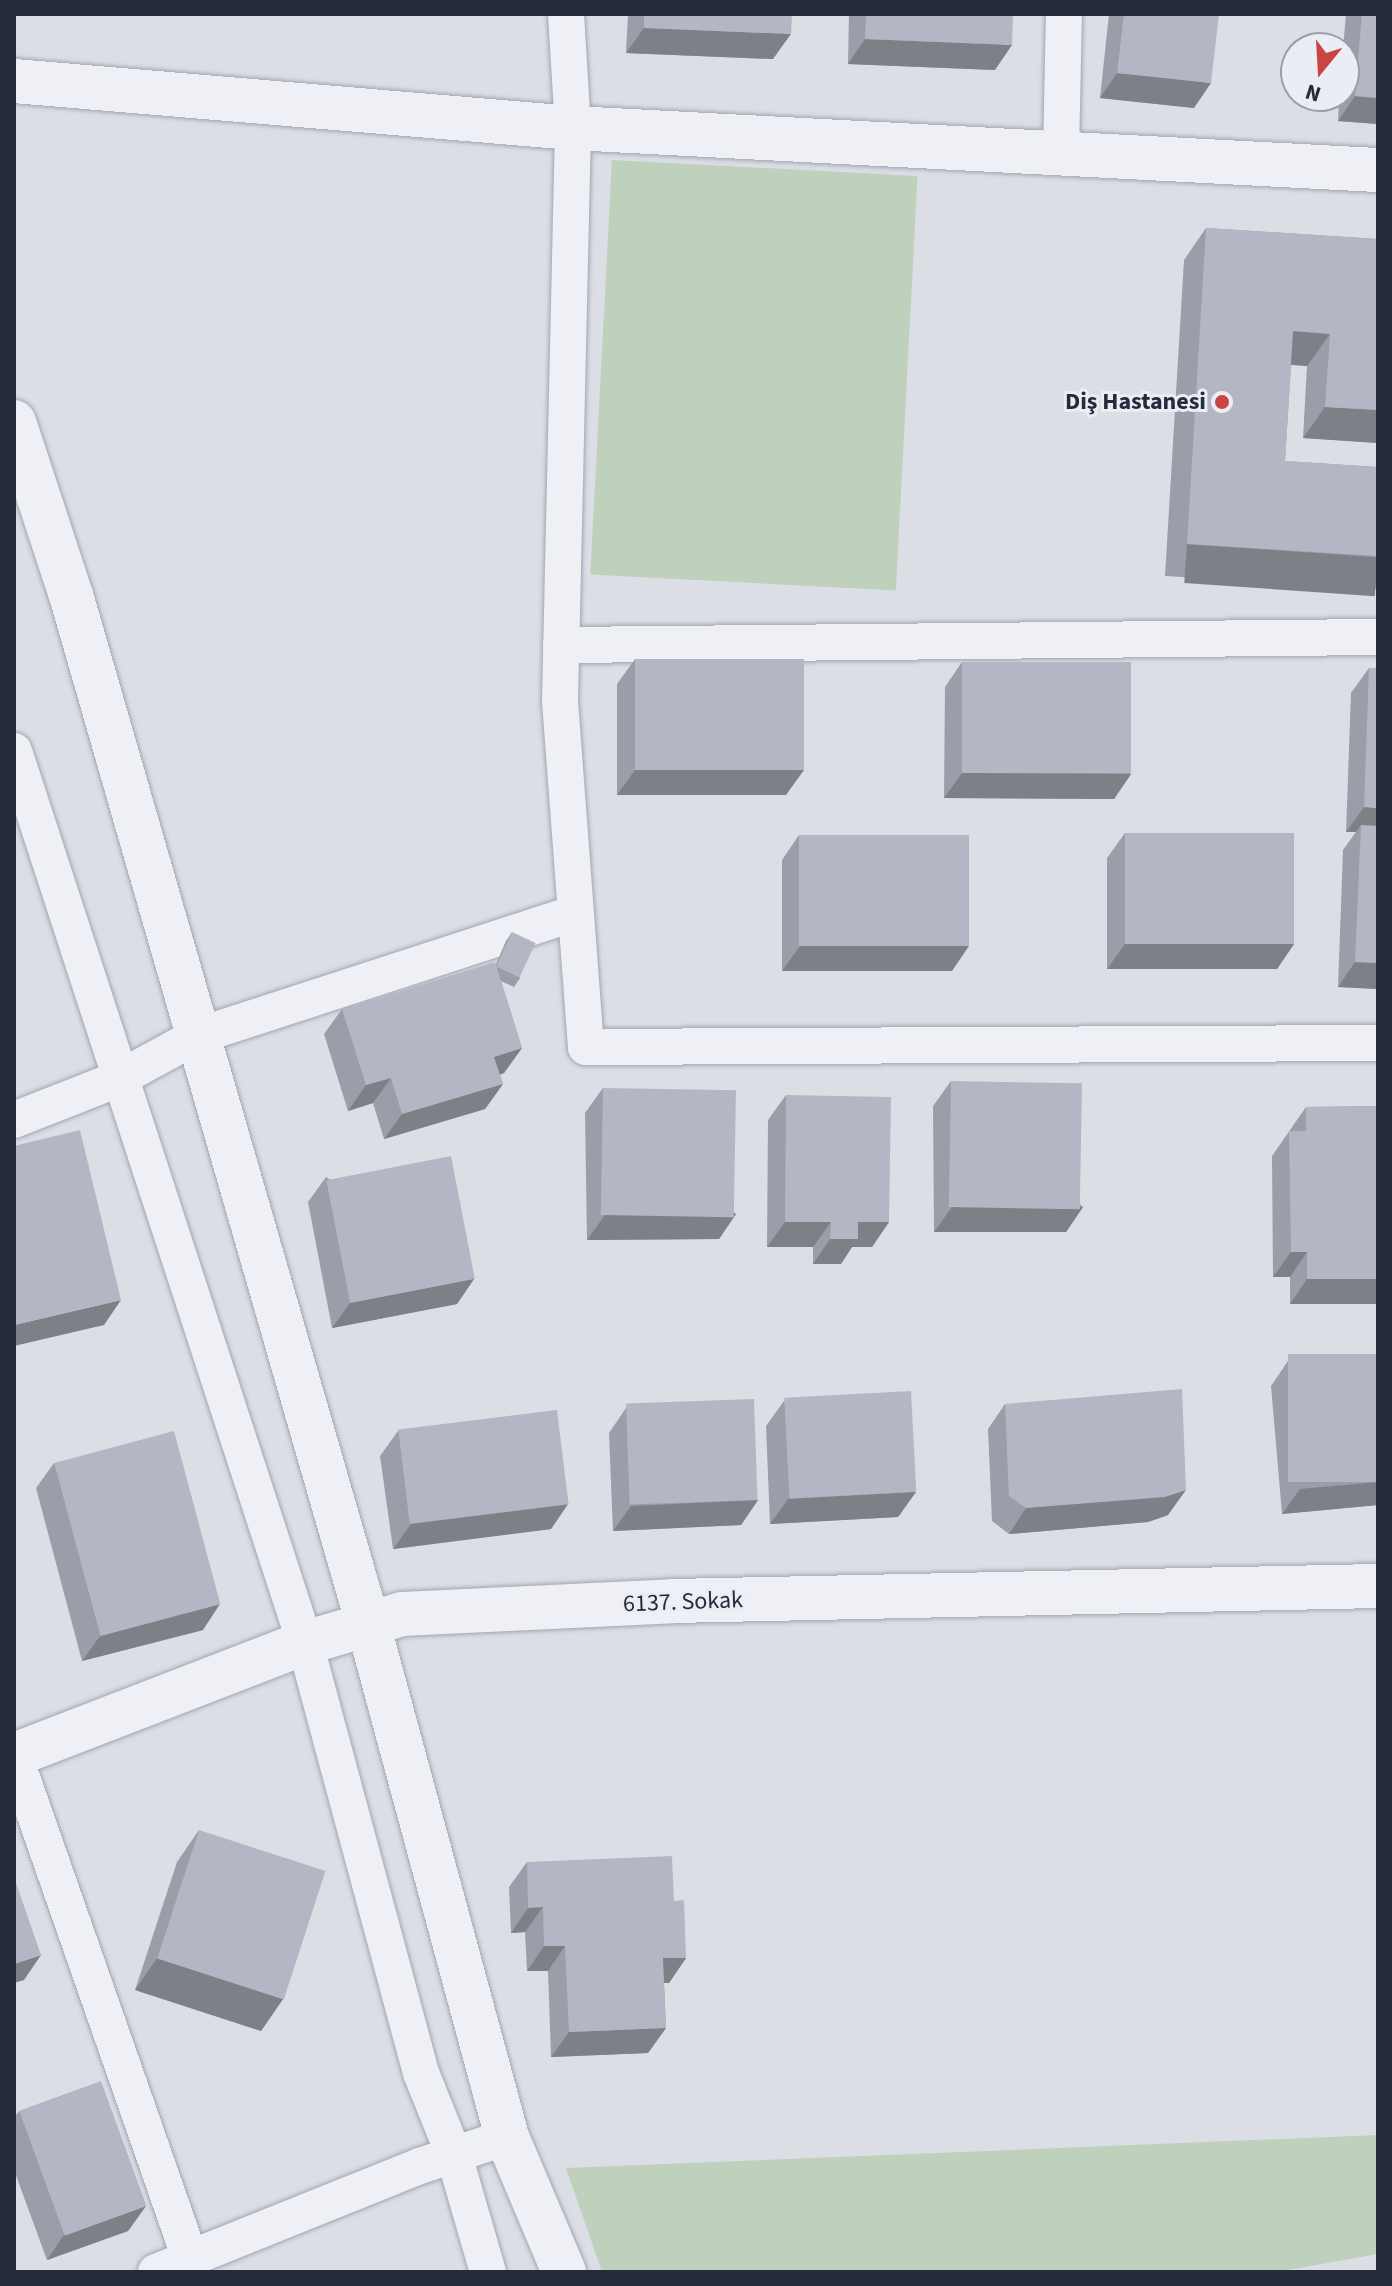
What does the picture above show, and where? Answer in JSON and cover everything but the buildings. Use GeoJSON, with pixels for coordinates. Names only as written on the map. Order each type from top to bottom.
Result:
{"type":"FeatureCollection","features":[{"type":"Feature","properties":{"kind":"street"},"geometry":{"type":"LineString","coordinates":[[566,14],[573,128],[561,645],[586,1047],[1378,1043]]}},
{"type":"Feature","properties":{"kind":"street"},"geometry":{"type":"LineString","coordinates":[[1061,154],[1064,14]]}},
{"type":"Feature","properties":{"kind":"street"},"geometry":{"type":"LineString","coordinates":[[14,81],[573,128],[1378,170]]}},
{"type":"Feature","properties":{"kind":"street"},"geometry":{"type":"LineString","coordinates":[[14,422],[71,595],[368,1624],[507,2137],[564,2272]]}},
{"type":"Feature","properties":{"kind":"street"},"geometry":{"type":"LineString","coordinates":[[561,645],[1378,637]]}},
{"type":"Feature","properties":{"kind":"street"},"geometry":{"type":"LineString","coordinates":[[14,751],[118,1079],[305,1643],[421,2073],[454,2155],[488,2272]]}},
{"type":"Feature","properties":{"kind":"street"},"geometry":{"type":"LineString","coordinates":[[14,1120],[118,1079],[197,1036],[576,913]]}},
{"type":"Feature","properties":{"kind":"street","name":"6137. Sokak"},"geometry":{"type":"LineString","coordinates":[[14,1755],[305,1643],[402,1614],[673,1601],[1378,1586]]}},
{"type":"Feature","properties":{"kind":"street"},"geometry":{"type":"LineString","coordinates":[[14,1755],[190,2258]]}},
{"type":"Feature","properties":{"kind":"street"},"geometry":{"type":"LineString","coordinates":[[156,2272],[507,2137]]}},
{"type":"Feature","properties":{"kind":"green space"},"geometry":{"type":"Polygon","coordinates":[[[612,160],[918,176],[896,590],[590,574],[612,160]]]}},
{"type":"Feature","properties":{"kind":"green space"},"geometry":{"type":"Polygon","coordinates":[[[1378,2135],[1378,2254],[1277,2272],[602,2272],[566,2168],[1378,2135]]]}},
{"type":"Feature","properties":{"kind":"place","name":"Diş Hastanesi"},"geometry":{"type":"Point","coordinates":[1222,402]}}]}
